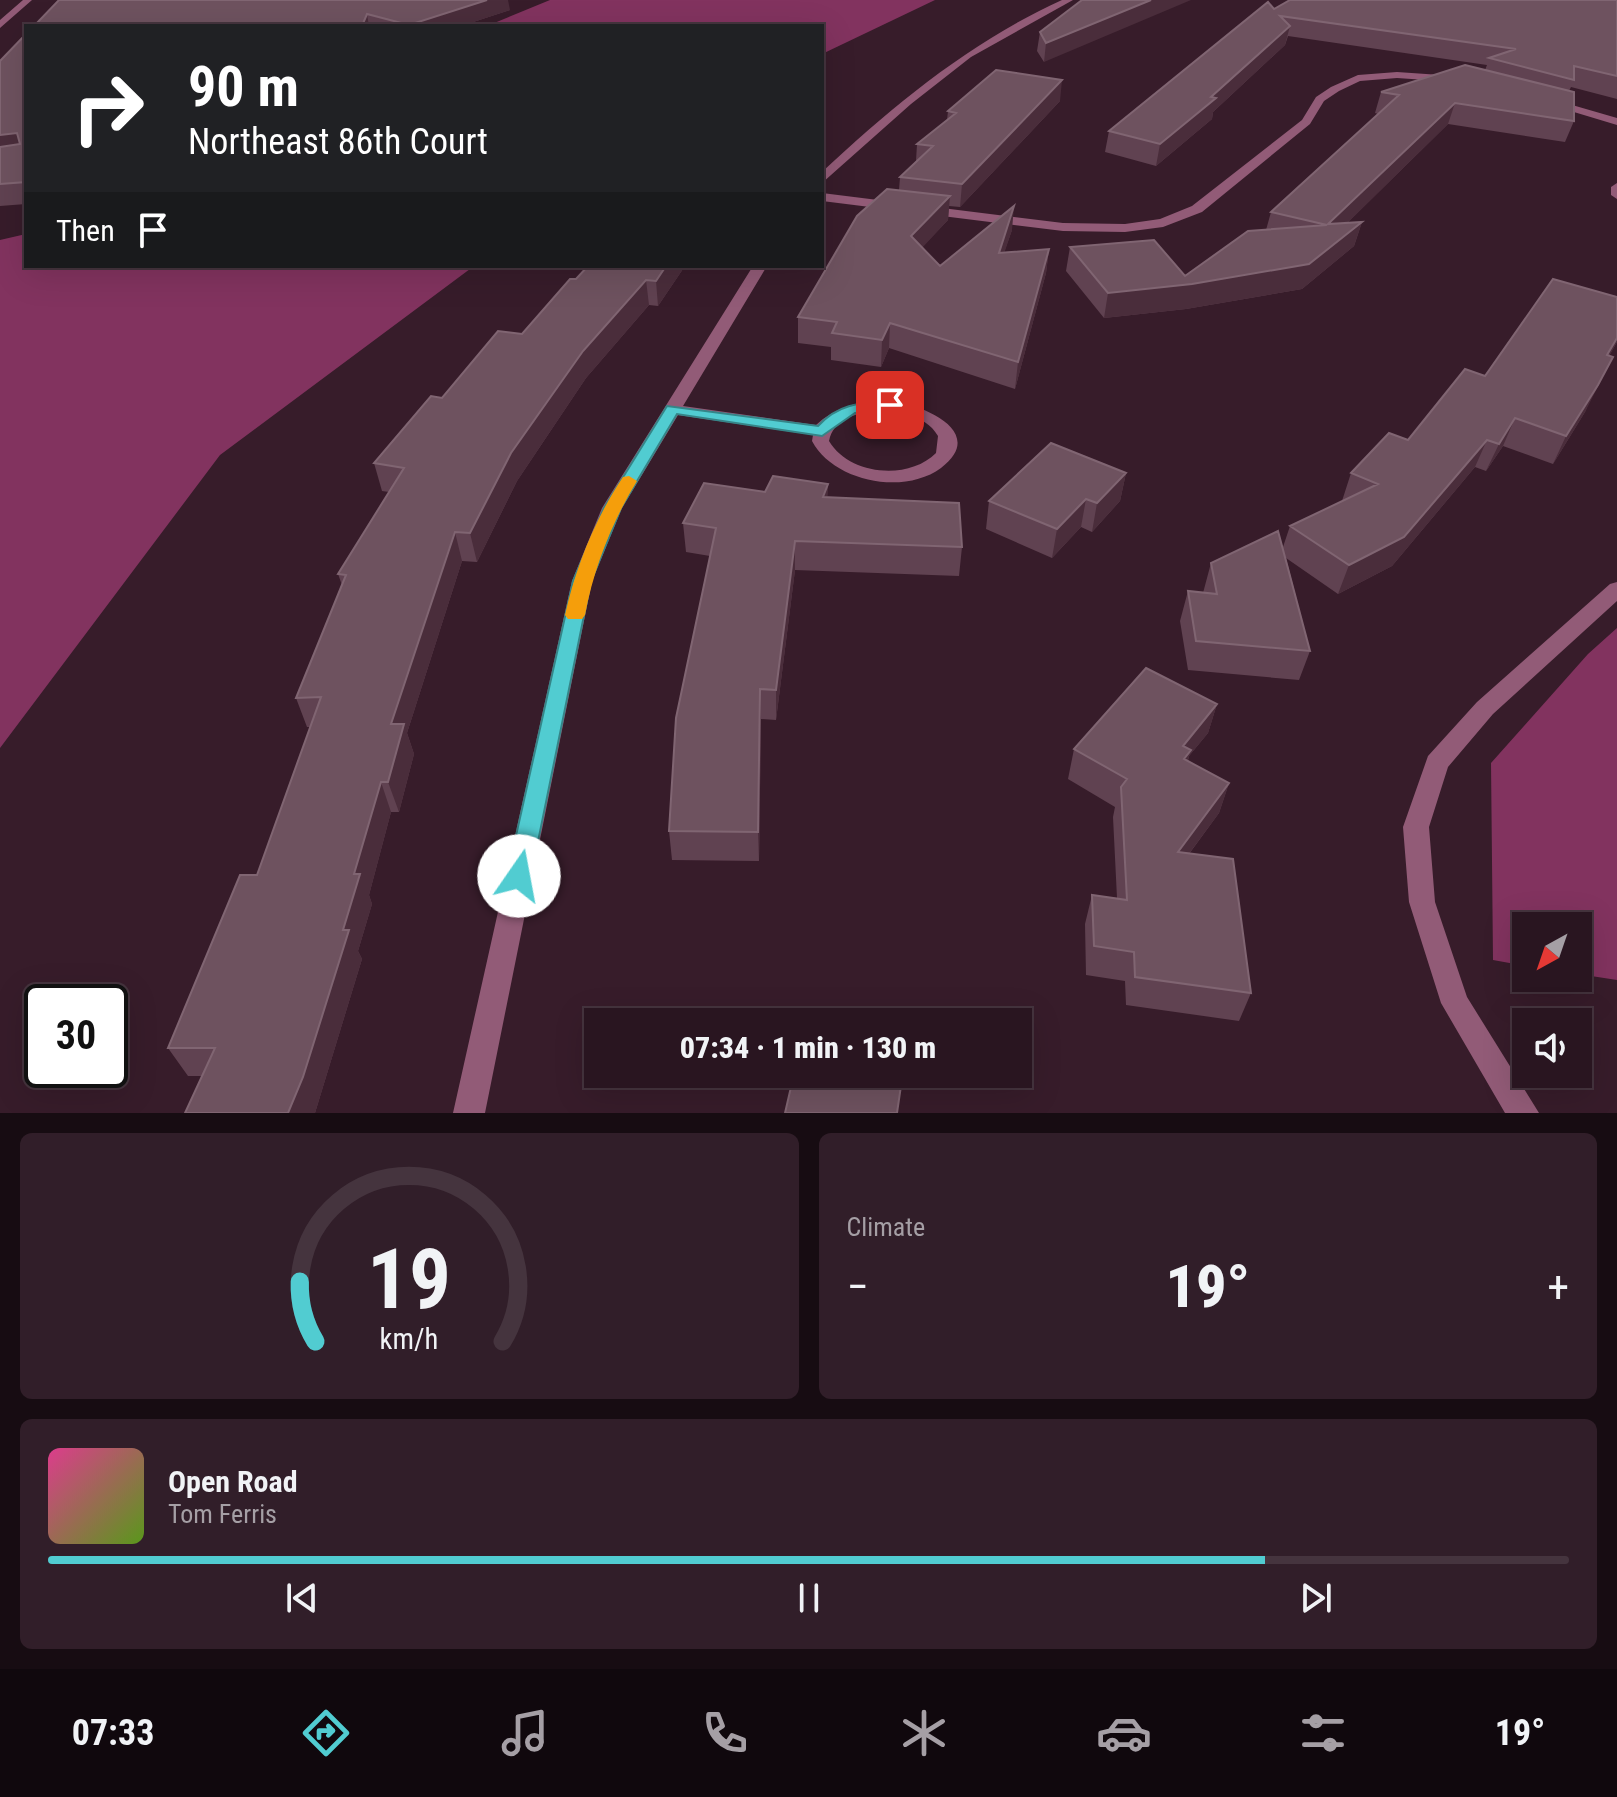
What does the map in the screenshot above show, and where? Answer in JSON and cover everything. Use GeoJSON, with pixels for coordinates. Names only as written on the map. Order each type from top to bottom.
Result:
{"type":"FeatureCollection","features":[{"type":"Feature","properties":{"kind":"street"},"geometry":{"type":"LineString","coordinates":[[0,25],[28,0]]}},
{"type":"Feature","properties":{"kind":"street"},"geometry":{"type":"LineString","coordinates":[[824,177],[905,99],[965,55],[1030,16],[1069,0]]}},
{"type":"Feature","properties":{"kind":"street"},"geometry":{"type":"LineString","coordinates":[[0,13],[14,12]]}},
{"type":"Feature","properties":{"kind":"street"},"geometry":{"type":"LineString","coordinates":[[1339,71],[1358,78]]}},
{"type":"Feature","properties":{"kind":"street"},"geometry":{"type":"LineString","coordinates":[[824,197],[1063,227],[1125,228],[1163,223],[1197,209],[1306,122],[1320,99],[1358,78],[1397,75],[1472,81]]}},
{"type":"Feature","properties":{"kind":"street"},"geometry":{"type":"LineString","coordinates":[[1531,95],[1617,122]]}},
{"type":"Feature","properties":{"kind":"street"},"geometry":{"type":"LineString","coordinates":[[1617,187],[1617,195]]}},
{"type":"Feature","properties":{"kind":"street"},"geometry":{"type":"LineString","coordinates":[[469,1113],[582,581],[612,508],[759,268]]}},
{"type":"Feature","properties":{"kind":"street"},"geometry":{"type":"LineString","coordinates":[[890,405],[927,416],[940,425],[947,449],[939,461],[926,470],[896,476],[863,475],[829,459],[821,448],[822,431],[836,415],[852,409],[890,405]]}},
{"type":"Feature","properties":{"kind":"street"},"geometry":{"type":"LineString","coordinates":[[672,409],[822,431]]}},
{"type":"Feature","properties":{"kind":"street"},"geometry":{"type":"LineString","coordinates":[[1523,1113],[1455,1003],[1422,902],[1416,827],[1437,763],[1485,708],[1617,589]]}},
{"type":"Feature","properties":{"kind":"shaded area"},"geometry":{"type":"Polygon","coordinates":[[[550,0],[935,0],[824,53],[824,24],[492,24],[550,0]]]}},
{"type":"Feature","properties":{"kind":"shaded area"},"geometry":{"type":"Polygon","coordinates":[[[24,234],[24,268],[471,268],[220,455],[0,748],[0,240],[24,234]]]}},
{"type":"Feature","properties":{"kind":"shaded area"},"geometry":{"type":"Polygon","coordinates":[[[1617,628],[1617,980],[1592,976],[1592,912],[1512,912],[1512,963],[1493,960],[1491,763],[1588,654],[1617,628]]]}},
{"type":"Feature","properties":{"kind":"building"},"geometry":{"type":"Polygon","coordinates":[[[59,0],[487,0],[412,24],[367,14],[363,24],[36,24],[59,0]]]}},
{"type":"Feature","properties":{"kind":"building"},"geometry":{"type":"Polygon","coordinates":[[[1082,0],[1151,0],[1046,43],[1040,32],[1082,0]]]}},
{"type":"Feature","properties":{"kind":"building"},"geometry":{"type":"Polygon","coordinates":[[[1290,0],[1617,0],[1617,76],[1574,66],[1574,80],[1489,58],[1516,49],[1280,16],[1290,26],[1211,97],[1216,98],[1160,144],[1109,131],[1268,2],[1274,9],[1290,0]]]}},
{"type":"Feature","properties":{"kind":"building"},"geometry":{"type":"Polygon","coordinates":[[[24,36],[24,182],[0,184],[0,147],[20,144],[17,133],[0,135],[0,61],[24,36]]]}},
{"type":"Feature","properties":{"kind":"building"},"geometry":{"type":"Polygon","coordinates":[[[1465,65],[1574,92],[1574,121],[1455,103],[1328,224],[1362,222],[1309,264],[1192,284],[1108,293],[1070,247],[1154,240],[1185,276],[1248,231],[1327,225],[1271,212],[1399,95],[1381,92],[1465,65]]]}},
{"type":"Feature","properties":{"kind":"building"},"geometry":{"type":"Polygon","coordinates":[[[996,70],[1062,80],[962,184],[900,177],[933,146],[917,144],[956,113],[948,111],[996,70]]]}},
{"type":"Feature","properties":{"kind":"building"},"geometry":{"type":"Polygon","coordinates":[[[887,189],[950,196],[911,236],[940,266],[1014,206],[999,253],[1049,249],[1018,362],[890,323],[882,340],[832,333],[837,322],[798,317],[857,216],[887,189]]]}},
{"type":"Feature","properties":{"kind":"building"},"geometry":{"type":"Polygon","coordinates":[[[586,268],[665,268],[656,281],[646,280],[583,351],[511,453],[470,533],[455,532],[391,724],[404,724],[388,782],[381,782],[354,874],[360,874],[343,930],[349,930],[303,1077],[288,1113],[185,1113],[215,1048],[168,1048],[240,875],[257,875],[321,697],[296,698],[346,575],[338,574],[404,468],[374,463],[431,396],[442,398],[498,331],[522,334],[570,279],[576,279],[586,268]]]}},
{"type":"Feature","properties":{"kind":"building"},"geometry":{"type":"Polygon","coordinates":[[[1553,279],[1617,297],[1617,338],[1607,355],[1613,357],[1566,436],[1515,418],[1499,444],[1487,440],[1404,537],[1349,565],[1290,526],[1378,484],[1351,473],[1389,433],[1408,440],[1465,369],[1485,376],[1553,279]]]}},
{"type":"Feature","properties":{"kind":"building"},"geometry":{"type":"Polygon","coordinates":[[[1051,443],[1126,473],[1097,503],[1086,499],[1057,529],[989,501],[1051,443]]]}},
{"type":"Feature","properties":{"kind":"building"},"geometry":{"type":"Polygon","coordinates":[[[773,476],[828,484],[823,497],[959,503],[962,547],[795,541],[776,690],[760,689],[758,832],[669,831],[676,718],[716,528],[683,523],[704,483],[765,492],[773,476]]]}},
{"type":"Feature","properties":{"kind":"building"},"geometry":{"type":"Polygon","coordinates":[[[1278,531],[1310,651],[1196,641],[1188,591],[1217,594],[1211,563],[1278,531]]]}},
{"type":"Feature","properties":{"kind":"building"},"geometry":{"type":"Polygon","coordinates":[[[1146,668],[1217,704],[1183,746],[1191,750],[1184,759],[1229,783],[1178,852],[1233,859],[1251,993],[1135,977],[1134,952],[1094,946],[1092,895],[1127,900],[1121,787],[1127,779],[1074,749],[1146,668]]]}},
{"type":"Feature","properties":{"kind":"building"},"geometry":{"type":"Polygon","coordinates":[[[791,1088],[901,1088],[897,1113],[785,1113],[791,1088]]]}},
{"type":"Feature","properties":{"kind":"slow traffic"},"geometry":{"type":"LineString","coordinates":[[575,615],[582,581],[612,508],[629,481]]}},
{"type":"Feature","properties":{"kind":"route"},"geometry":{"type":"LineString","coordinates":[[519,876],[582,581],[612,508],[672,409],[822,431],[836,415],[870,405],[890,405]]}}]}
